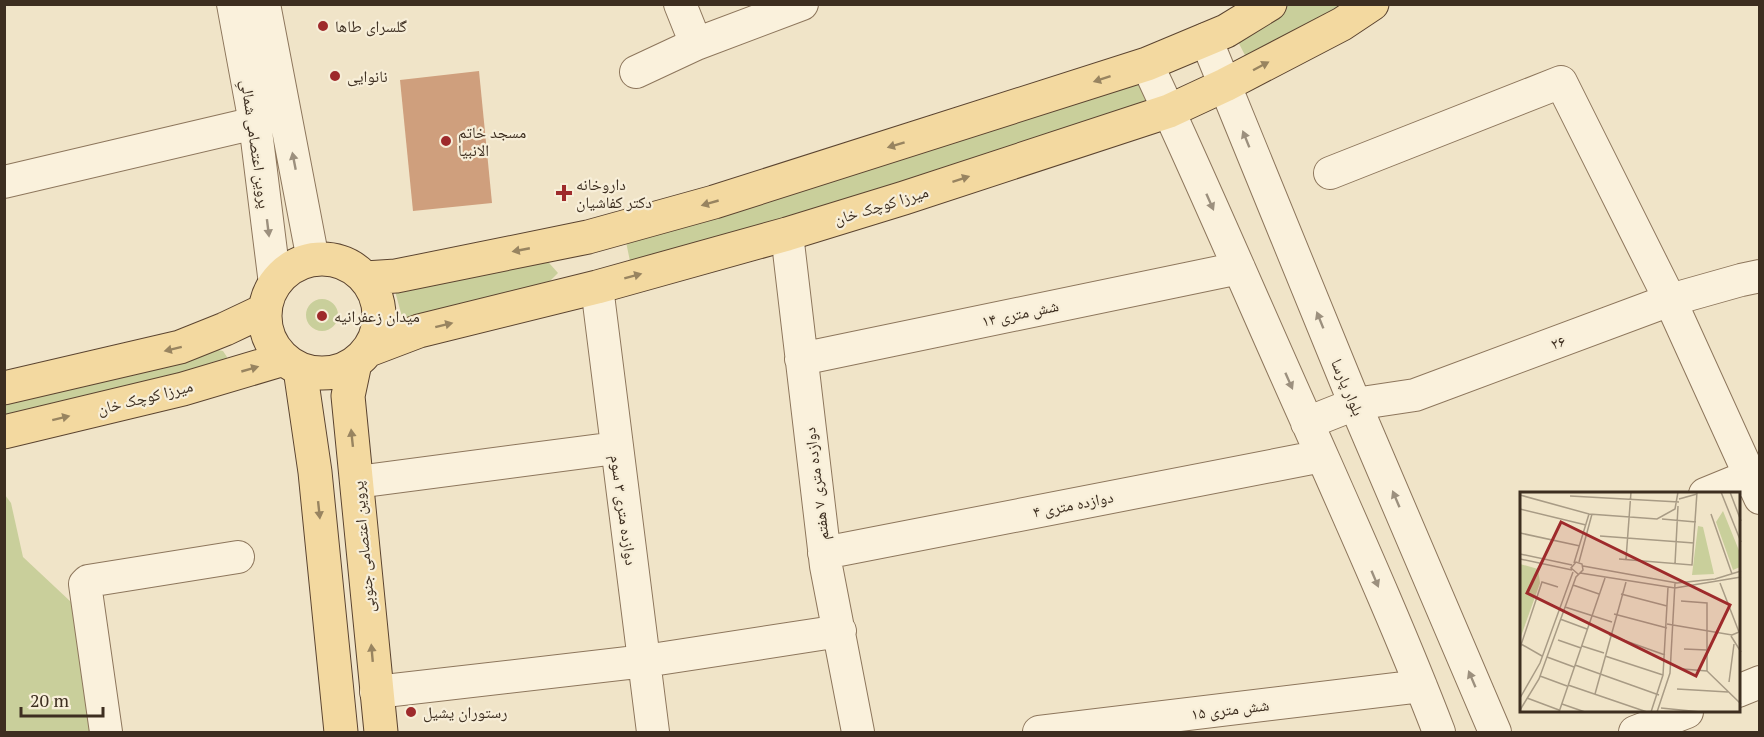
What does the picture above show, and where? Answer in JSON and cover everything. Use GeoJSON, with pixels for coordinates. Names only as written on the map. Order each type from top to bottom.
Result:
{"type":"FeatureCollection","features":[{"type":"Feature","properties":{"kind":"main road"},"geometry":{"type":"LineString","coordinates":[[365,278],[396,276],[588,237],[714,202],[1147,64],[1226,31],[1270,4]]}},
{"type":"Feature","properties":{"kind":"main road","name":"میرزا کوچک خان"},"geometry":{"type":"LineString","coordinates":[[362,356],[419,331],[597,286],[787,234],[1169,111],[1225,85],[1342,24],[1372,4]]}},
{"type":"Feature","properties":{"kind":"main road"},"geometry":{"type":"LineString","coordinates":[[4,388],[180,347],[225,329],[270,297],[285,273],[298,264],[313,260],[332,260],[350,266],[365,278],[375,294],[379,313],[377,332],[362,356],[338,371],[318,373],[292,364],[273,345],[266,328],[270,297]]}},
{"type":"Feature","properties":{"kind":"main road","name":"پروین اعتصامی جنوبی"},"geometry":{"type":"LineString","coordinates":[[362,356],[348,396],[381,732]]}},
{"type":"Feature","properties":{"kind":"main road"},"geometry":{"type":"LineString","coordinates":[[292,364],[315,472],[341,732]]}},
{"type":"Feature","properties":{"kind":"main road","name":"میرزا کوچک خان"},"geometry":{"type":"LineString","coordinates":[[4,432],[292,364]]}},
{"type":"Feature","properties":{"kind":"street","name":"پروین اعتصامی شمالیِ"},"geometry":{"type":"LineString","coordinates":[[233,4],[255,123],[270,297]]}},
{"type":"Feature","properties":{"kind":"street","name":"پروین اعتصامی شمالیِ"},"geometry":{"type":"LineString","coordinates":[[264,4],[313,260]]}},
{"type":"Feature","properties":{"kind":"street"},"geometry":{"type":"LineString","coordinates":[[680,4],[696,44]]}},
{"type":"Feature","properties":{"kind":"street"},"geometry":{"type":"LineString","coordinates":[[636,72],[696,44],[802,4]]}},
{"type":"Feature","properties":{"kind":"street","name":"بلوار پارسا"},"geometry":{"type":"LineString","coordinates":[[1206,39],[1355,404],[1495,732]]}},
{"type":"Feature","properties":{"kind":"street"},"geometry":{"type":"LineString","coordinates":[[1147,64],[1322,456],[1439,732]]}},
{"type":"Feature","properties":{"kind":"street"},"geometry":{"type":"LineString","coordinates":[[1330,173],[1561,82],[1670,300],[1754,487],[1719,492]]}},
{"type":"Feature","properties":{"kind":"street"},"geometry":{"type":"LineString","coordinates":[[4,182],[255,123]]}},
{"type":"Feature","properties":{"kind":"street","name":"دوازده متری ۷ هفتم"},"geometry":{"type":"LineString","coordinates":[[787,234],[824,553],[858,732]]}},
{"type":"Feature","properties":{"kind":"street","name":"شش متری ۱۴"},"geometry":{"type":"LineString","coordinates":[[801,359],[1239,268]]}},
{"type":"Feature","properties":{"kind":"street","name":"۲۶"},"geometry":{"type":"LineString","coordinates":[[1307,423],[1355,404],[1415,394],[1670,300],[1760,276]]}},
{"type":"Feature","properties":{"kind":"street","name":"دوازده متری ۳ سوم"},"geometry":{"type":"LineString","coordinates":[[597,286],[653,732]]}},
{"type":"Feature","properties":{"kind":"street"},"geometry":{"type":"LineString","coordinates":[[357,482],[616,448]]}},
{"type":"Feature","properties":{"kind":"street","name":"دوازده متری ۴"},"geometry":{"type":"LineString","coordinates":[[824,553],[1322,456]]}},
{"type":"Feature","properties":{"kind":"street"},"geometry":{"type":"LineString","coordinates":[[106,732],[85,584],[88,581],[238,557]]}},
{"type":"Feature","properties":{"kind":"street"},"geometry":{"type":"LineString","coordinates":[[376,692],[645,661],[840,631]]}},
{"type":"Feature","properties":{"kind":"street"},"geometry":{"type":"LineString","coordinates":[[1740,690],[1760,682]]}},
{"type":"Feature","properties":{"kind":"street","name":"شش متری ۱۵"},"geometry":{"type":"LineString","coordinates":[[1039,732],[1421,686]]}},
{"type":"Feature","properties":{"kind":"street"},"geometry":{"type":"LineString","coordinates":[[1635,732],[1682,713]]}},
{"type":"Feature","properties":{"kind":"green space"},"geometry":{"type":"Polygon","coordinates":[[[1270,5],[1344,5],[1249,63],[1231,28],[1270,5]]]}},
{"type":"Feature","properties":{"kind":"green space"},"geometry":{"type":"Polygon","coordinates":[[[1137,68],[1157,105],[631,266],[625,237],[1137,68]]]}},
{"type":"Feature","properties":{"kind":"green space"},"geometry":{"type":"Polygon","coordinates":[[[542,255],[558,273],[539,292],[405,328],[395,291],[542,255]]]}},
{"type":"Feature","properties":{"kind":"green space","name":"میدان زعفرانیه"},"geometry":{"type":"Polygon","coordinates":[[[322,299],[333,304],[338,315],[333,326],[322,331],[311,326],[306,315],[311,304],[322,299]]]}},
{"type":"Feature","properties":{"kind":"green space"},"geometry":{"type":"Polygon","coordinates":[[[213,349],[223,351],[227,357],[222,369],[5,424],[5,400],[213,349]]]}},
{"type":"Feature","properties":{"kind":"green space"},"geometry":{"type":"Polygon","coordinates":[[[5,495],[11,503],[23,557],[71,602],[90,732],[5,732],[5,495]]]}},
{"type":"Feature","properties":{"kind":"building","name":"مسجد خاتم الانبیا"},"geometry":{"type":"Polygon","coordinates":[[[479,71],[492,203],[413,211],[400,80],[479,71]]]}},
{"type":"Feature","properties":{"kind":"place","name":"گلسرای طاها"},"geometry":{"type":"Point","coordinates":[323,26]}},
{"type":"Feature","properties":{"kind":"place","name":"نانوایی"},"geometry":{"type":"Point","coordinates":[335,76]}},
{"type":"Feature","properties":{"kind":"place","name":"مسجد خاتم الانبیا"},"geometry":{"type":"Point","coordinates":[446,141]}},
{"type":"Feature","properties":{"kind":"place","name":"داروخانه دکتر کفاشیان"},"geometry":{"type":"Point","coordinates":[564,193]}},
{"type":"Feature","properties":{"kind":"place","name":"میدان زعفرانیه"},"geometry":{"type":"Point","coordinates":[322,316]}},
{"type":"Feature","properties":{"kind":"place","name":"رستوران یشیل"},"geometry":{"type":"Point","coordinates":[411,712]}}]}
